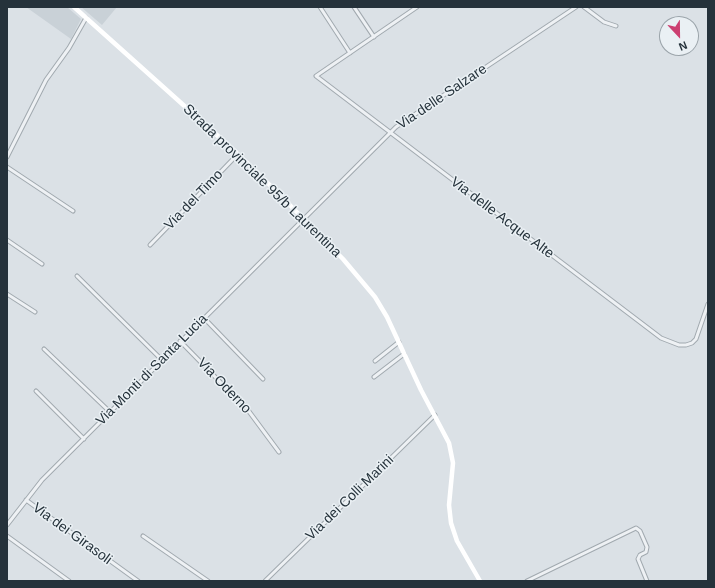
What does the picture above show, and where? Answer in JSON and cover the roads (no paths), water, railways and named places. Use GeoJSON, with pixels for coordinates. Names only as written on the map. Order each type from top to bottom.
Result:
{"type":"FeatureCollection","features":[{"type":"Feature","properties":{"kind":"main road","name":"Strada provinciale 95/b Laurentina"},"geometry":{"type":"LineString","coordinates":[[74,7],[238,154],[304,219],[371,290],[383,310],[421,390],[447,438],[452,454],[453,468],[449,505],[451,526],[456,540],[480,581]]}},
{"type":"Feature","properties":{"kind":"street"},"geometry":{"type":"LineString","coordinates":[[320,7],[350,53],[418,7]]}},
{"type":"Feature","properties":{"kind":"street"},"geometry":{"type":"LineString","coordinates":[[354,7],[374,36]]}},
{"type":"Feature","properties":{"kind":"street","name":"Via delle Salzare"},"geometry":{"type":"LineString","coordinates":[[304,219],[390,132],[405,120],[576,7]]}},
{"type":"Feature","properties":{"kind":"street"},"geometry":{"type":"LineString","coordinates":[[584,7],[604,22],[616,26]]}},
{"type":"Feature","properties":{"kind":"street"},"geometry":{"type":"LineString","coordinates":[[7,158],[46,80],[69,48],[86,18]]}},
{"type":"Feature","properties":{"kind":"street","name":"Via delle Acque Alte"},"geometry":{"type":"LineString","coordinates":[[350,53],[316,76],[657,336],[678,345],[686,345],[693,342],[696,339],[708,304]]}},
{"type":"Feature","properties":{"kind":"street","name":"Via del Timo"},"geometry":{"type":"LineString","coordinates":[[150,246],[238,154]]}},
{"type":"Feature","properties":{"kind":"street"},"geometry":{"type":"LineString","coordinates":[[7,167],[73,211]]}},
{"type":"Feature","properties":{"kind":"street","name":"Via Monti di Santa Lucia"},"geometry":{"type":"LineString","coordinates":[[7,525],[42,480],[304,219]]}},
{"type":"Feature","properties":{"kind":"street"},"geometry":{"type":"LineString","coordinates":[[7,240],[42,264]]}},
{"type":"Feature","properties":{"kind":"street"},"geometry":{"type":"LineString","coordinates":[[77,276],[162,360]]}},
{"type":"Feature","properties":{"kind":"street"},"geometry":{"type":"LineString","coordinates":[[7,294],[35,312]]}},
{"type":"Feature","properties":{"kind":"street"},"geometry":{"type":"LineString","coordinates":[[204,318],[264,379]]}},
{"type":"Feature","properties":{"kind":"street","name":"Via Oderno"},"geometry":{"type":"LineString","coordinates":[[180,342],[242,402],[280,452]]}},
{"type":"Feature","properties":{"kind":"street"},"geometry":{"type":"LineString","coordinates":[[375,360],[399,342]]}},
{"type":"Feature","properties":{"kind":"street"},"geometry":{"type":"LineString","coordinates":[[44,348],[110,412]]}},
{"type":"Feature","properties":{"kind":"street"},"geometry":{"type":"LineString","coordinates":[[374,377],[404,354]]}},
{"type":"Feature","properties":{"kind":"street"},"geometry":{"type":"LineString","coordinates":[[36,391],[84,439]]}},
{"type":"Feature","properties":{"kind":"street","name":"Via dei Colli Marini"},"geometry":{"type":"LineString","coordinates":[[265,581],[435,415]]}},
{"type":"Feature","properties":{"kind":"street","name":"Via dei Girasoli"},"geometry":{"type":"LineString","coordinates":[[26,500],[138,581]]}},
{"type":"Feature","properties":{"kind":"street"},"geometry":{"type":"LineString","coordinates":[[527,581],[635,528],[640,531],[647,547],[646,552],[638,558],[648,581]]}},
{"type":"Feature","properties":{"kind":"street"},"geometry":{"type":"LineString","coordinates":[[7,536],[70,581]]}},
{"type":"Feature","properties":{"kind":"street"},"geometry":{"type":"LineString","coordinates":[[143,536],[208,581]]}}]}
